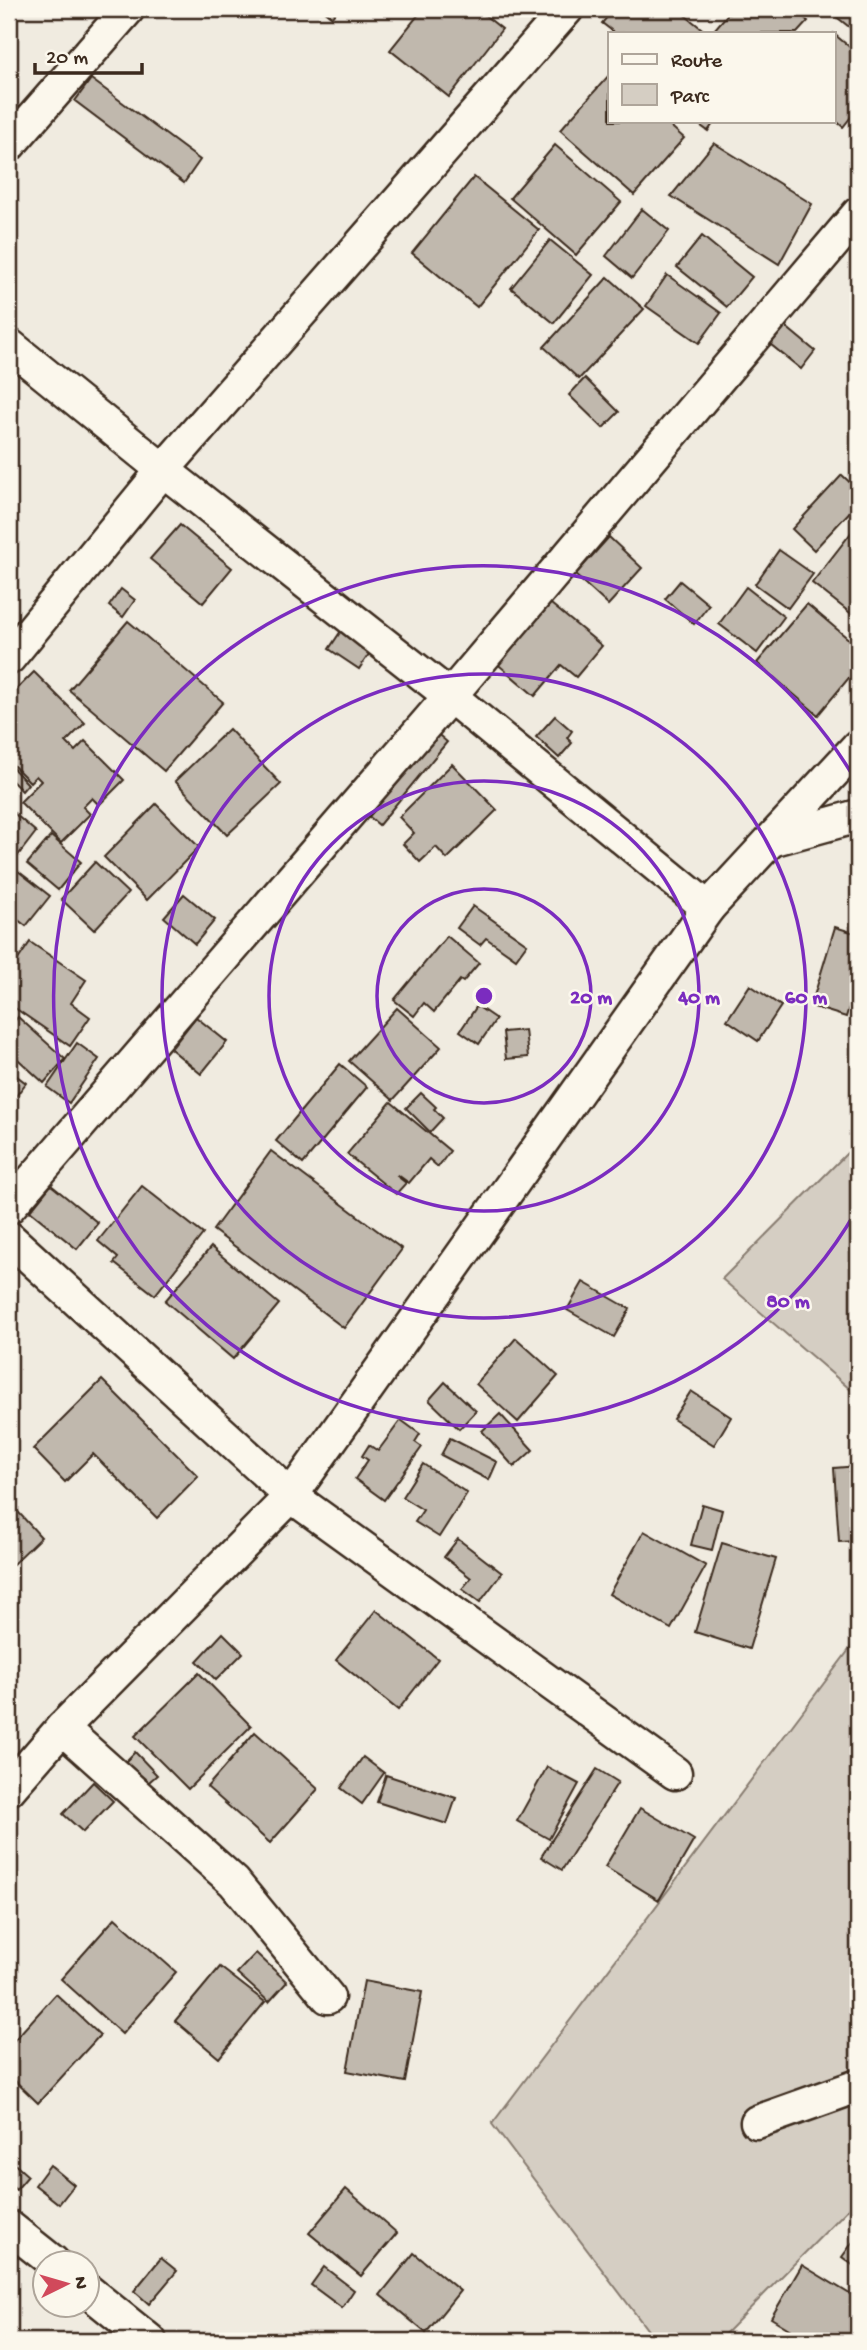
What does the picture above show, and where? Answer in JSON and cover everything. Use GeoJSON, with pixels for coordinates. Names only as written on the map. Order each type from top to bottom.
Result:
{"type":"FeatureCollection","features":[{"type":"Feature","properties":{"kind":"street"},"geometry":{"type":"LineString","coordinates":[[9,145],[128,9]]}},
{"type":"Feature","properties":{"kind":"street"},"geometry":{"type":"LineString","coordinates":[[9,658],[163,470],[567,9]]}},
{"type":"Feature","properties":{"kind":"street"},"geometry":{"type":"LineString","coordinates":[[9,1207],[450,696],[858,214]]}},
{"type":"Feature","properties":{"kind":"street"},"geometry":{"type":"LineString","coordinates":[[9,345],[450,696],[708,908]]}},
{"type":"Feature","properties":{"kind":"street"},"geometry":{"type":"LineString","coordinates":[[9,1789],[62,1728],[292,1496],[708,908],[858,746]]}},
{"type":"Feature","properties":{"kind":"street"},"geometry":{"type":"LineString","coordinates":[[771,840],[858,816]]}},
{"type":"Feature","properties":{"kind":"street"},"geometry":{"type":"LineString","coordinates":[[9,1238],[292,1496],[675,1773]]}},
{"type":"Feature","properties":{"kind":"street"},"geometry":{"type":"LineString","coordinates":[[62,1728],[234,1882],[328,1997]]}},
{"type":"Feature","properties":{"kind":"street"},"geometry":{"type":"LineString","coordinates":[[757,2122],[858,2086]]}},
{"type":"Feature","properties":{"kind":"street"},"geometry":{"type":"LineString","coordinates":[[9,2227],[35,2248]]}},
{"type":"Feature","properties":{"kind":"street"},"geometry":{"type":"LineString","coordinates":[[102,2302],[150,2341]]}},
{"type":"Feature","properties":{"kind":"green space"},"geometry":{"type":"Polygon","coordinates":[[[858,1142],[858,1396],[722,1279],[858,1142]]]}},
{"type":"Feature","properties":{"kind":"green space"},"geometry":{"type":"Polygon","coordinates":[[[858,1638],[858,2199],[718,2341],[656,2341],[492,2124],[858,1638]]]}},
{"type":"Feature","properties":{"kind":"building"},"geometry":{"type":"Polygon","coordinates":[[[322,9],[338,9],[332,17],[322,9]]]}},
{"type":"Feature","properties":{"kind":"building"},"geometry":{"type":"Polygon","coordinates":[[[423,9],[477,9],[502,29],[449,97],[390,50],[423,9]]]}},
{"type":"Feature","properties":{"kind":"building"},"geometry":{"type":"Polygon","coordinates":[[[614,9],[677,9],[706,32],[614,32],[602,23],[614,9]]]}},
{"type":"Feature","properties":{"kind":"building"},"geometry":{"type":"Polygon","coordinates":[[[732,9],[794,9],[808,21],[798,32],[714,30],[732,9]]]}},
{"type":"Feature","properties":{"kind":"building"},"geometry":{"type":"Polygon","coordinates":[[[837,9],[858,9],[858,34],[833,14],[837,9]]]}},
{"type":"Feature","properties":{"kind":"building"},"geometry":{"type":"Polygon","coordinates":[[[836,36],[858,54],[858,108],[843,127],[836,121],[836,36]]]}},
{"type":"Feature","properties":{"kind":"building"},"geometry":{"type":"Polygon","coordinates":[[[608,76],[608,122],[666,122],[684,138],[634,195],[560,130],[608,76]]]}},
{"type":"Feature","properties":{"kind":"building"},"geometry":{"type":"Polygon","coordinates":[[[91,79],[200,160],[184,183],[75,101],[91,79]]]}},
{"type":"Feature","properties":{"kind":"building"},"geometry":{"type":"Polygon","coordinates":[[[695,122],[714,122],[708,131],[695,122]]]}},
{"type":"Feature","properties":{"kind":"building"},"geometry":{"type":"Polygon","coordinates":[[[714,143],[812,204],[779,264],[671,196],[714,143]]]}},
{"type":"Feature","properties":{"kind":"building"},"geometry":{"type":"Polygon","coordinates":[[[555,145],[621,202],[576,255],[510,198],[555,145]]]}},
{"type":"Feature","properties":{"kind":"building"},"geometry":{"type":"Polygon","coordinates":[[[474,177],[539,230],[477,307],[412,253],[474,177]]]}},
{"type":"Feature","properties":{"kind":"building"},"geometry":{"type":"Polygon","coordinates":[[[642,209],[669,231],[632,278],[606,256],[642,209]]]}},
{"type":"Feature","properties":{"kind":"building"},"geometry":{"type":"Polygon","coordinates":[[[702,236],[752,277],[727,307],[677,267],[702,236]]]}},
{"type":"Feature","properties":{"kind":"building"},"geometry":{"type":"Polygon","coordinates":[[[550,240],[593,275],[554,323],[511,288],[550,240]]]}},
{"type":"Feature","properties":{"kind":"building"},"geometry":{"type":"Polygon","coordinates":[[[667,275],[721,313],[699,343],[646,306],[667,275]]]}},
{"type":"Feature","properties":{"kind":"building"},"geometry":{"type":"Polygon","coordinates":[[[608,277],[644,309],[579,379],[544,347],[608,277]]]}},
{"type":"Feature","properties":{"kind":"building"},"geometry":{"type":"Polygon","coordinates":[[[785,326],[815,351],[801,369],[770,344],[785,326]]]}},
{"type":"Feature","properties":{"kind":"building"},"geometry":{"type":"Polygon","coordinates":[[[585,378],[619,412],[603,428],[569,395],[585,378]]]}},
{"type":"Feature","properties":{"kind":"building"},"geometry":{"type":"Polygon","coordinates":[[[842,475],[858,490],[858,503],[814,550],[792,529],[842,475]]]}},
{"type":"Feature","properties":{"kind":"building"},"geometry":{"type":"Polygon","coordinates":[[[858,524],[858,619],[812,583],[858,524]]]}},
{"type":"Feature","properties":{"kind":"building"},"geometry":{"type":"Polygon","coordinates":[[[180,525],[232,568],[203,603],[150,559],[180,525]]]}},
{"type":"Feature","properties":{"kind":"building"},"geometry":{"type":"Polygon","coordinates":[[[609,537],[642,568],[608,605],[575,575],[609,537]]]}},
{"type":"Feature","properties":{"kind":"building"},"geometry":{"type":"Polygon","coordinates":[[[779,550],[813,574],[788,608],[755,584],[779,550]]]}},
{"type":"Feature","properties":{"kind":"building"},"geometry":{"type":"Polygon","coordinates":[[[680,581],[709,605],[694,624],[665,599],[680,581]]]}},
{"type":"Feature","properties":{"kind":"building"},"geometry":{"type":"Polygon","coordinates":[[[746,587],[784,617],[757,653],[719,624],[746,587]]]}},
{"type":"Feature","properties":{"kind":"building"},"geometry":{"type":"Polygon","coordinates":[[[121,589],[135,600],[123,617],[109,606],[121,589]]]}},
{"type":"Feature","properties":{"kind":"building"},"geometry":{"type":"Polygon","coordinates":[[[545,599],[602,646],[576,677],[561,665],[535,696],[494,661],[545,599]]]}},
{"type":"Feature","properties":{"kind":"building"},"geometry":{"type":"Polygon","coordinates":[[[807,604],[858,647],[858,667],[818,715],[757,663],[807,604]]]}},
{"type":"Feature","properties":{"kind":"building"},"geometry":{"type":"Polygon","coordinates":[[[128,621],[223,702],[164,771],[69,690],[128,621]]]}},
{"type":"Feature","properties":{"kind":"building"},"geometry":{"type":"Polygon","coordinates":[[[345,625],[375,645],[359,669],[329,649],[345,625]]]}},
{"type":"Feature","properties":{"kind":"building"},"geometry":{"type":"Polygon","coordinates":[[[34,672],[85,723],[66,742],[75,751],[85,741],[124,780],[99,805],[92,798],[83,807],[90,814],[61,843],[20,802],[41,781],[36,776],[30,782],[9,761],[9,697],[34,672]]]}},
{"type":"Feature","properties":{"kind":"building"},"geometry":{"type":"Polygon","coordinates":[[[555,716],[572,731],[567,738],[572,743],[559,758],[536,737],[555,716]]]}},
{"type":"Feature","properties":{"kind":"building"},"geometry":{"type":"Polygon","coordinates":[[[229,729],[281,784],[227,835],[175,781],[229,729]]]}},
{"type":"Feature","properties":{"kind":"building"},"geometry":{"type":"Polygon","coordinates":[[[433,730],[447,742],[379,825],[366,814],[433,730]]]}},
{"type":"Feature","properties":{"kind":"building"},"geometry":{"type":"Polygon","coordinates":[[[9,764],[28,784],[22,791],[9,778],[9,764]]]}},
{"type":"Feature","properties":{"kind":"building"},"geometry":{"type":"Polygon","coordinates":[[[452,764],[497,810],[447,859],[436,847],[420,862],[403,844],[414,833],[399,817],[452,764]]]}},
{"type":"Feature","properties":{"kind":"building"},"geometry":{"type":"Polygon","coordinates":[[[156,804],[199,847],[147,900],[104,857],[156,804]]]}},
{"type":"Feature","properties":{"kind":"building"},"geometry":{"type":"Polygon","coordinates":[[[9,809],[36,832],[9,867],[9,809]]]}},
{"type":"Feature","properties":{"kind":"building"},"geometry":{"type":"Polygon","coordinates":[[[51,836],[81,862],[58,890],[27,864],[51,836]]]}},
{"type":"Feature","properties":{"kind":"building"},"geometry":{"type":"Polygon","coordinates":[[[95,862],[128,893],[94,930],[61,899],[95,862]]]}},
{"type":"Feature","properties":{"kind":"building"},"geometry":{"type":"Polygon","coordinates":[[[18,871],[50,896],[26,926],[9,913],[9,884],[18,871]]]}},
{"type":"Feature","properties":{"kind":"building"},"geometry":{"type":"Polygon","coordinates":[[[184,894],[215,920],[195,944],[164,917],[184,894]]]}},
{"type":"Feature","properties":{"kind":"building"},"geometry":{"type":"Polygon","coordinates":[[[473,906],[527,944],[516,959],[486,938],[480,945],[457,928],[473,906]]]}},
{"type":"Feature","properties":{"kind":"building"},"geometry":{"type":"Polygon","coordinates":[[[835,927],[858,934],[858,978],[846,1017],[811,1006],[835,927]]]}},
{"type":"Feature","properties":{"kind":"building"},"geometry":{"type":"Polygon","coordinates":[[[447,936],[479,963],[463,982],[460,980],[434,1012],[424,1003],[414,1016],[394,1000],[447,936]]]}},
{"type":"Feature","properties":{"kind":"building"},"geometry":{"type":"Polygon","coordinates":[[[30,942],[86,980],[71,1003],[90,1017],[70,1046],[9,1004],[9,973],[30,942]]]}},
{"type":"Feature","properties":{"kind":"building"},"geometry":{"type":"Polygon","coordinates":[[[750,985],[781,1006],[758,1041],[727,1020],[750,985]]]}},
{"type":"Feature","properties":{"kind":"building"},"geometry":{"type":"Polygon","coordinates":[[[477,1006],[496,1019],[479,1044],[460,1031],[477,1006]]]}},
{"type":"Feature","properties":{"kind":"building"},"geometry":{"type":"Polygon","coordinates":[[[397,1008],[441,1047],[393,1100],[349,1061],[397,1008]]]}},
{"type":"Feature","properties":{"kind":"building"},"geometry":{"type":"Polygon","coordinates":[[[18,1017],[65,1059],[44,1083],[9,1051],[9,1027],[18,1017]]]}},
{"type":"Feature","properties":{"kind":"building"},"geometry":{"type":"Polygon","coordinates":[[[196,1017],[227,1042],[201,1074],[171,1049],[196,1017]]]}},
{"type":"Feature","properties":{"kind":"building"},"geometry":{"type":"Polygon","coordinates":[[[525,1030],[528,1057],[506,1059],[503,1032],[525,1030]]]}},
{"type":"Feature","properties":{"kind":"building"},"geometry":{"type":"Polygon","coordinates":[[[77,1043],[99,1059],[69,1103],[47,1087],[77,1043]]]}},
{"type":"Feature","properties":{"kind":"building"},"geometry":{"type":"Polygon","coordinates":[[[340,1064],[367,1087],[303,1164],[276,1141],[340,1064]]]}},
{"type":"Feature","properties":{"kind":"building"},"geometry":{"type":"Polygon","coordinates":[[[9,1070],[26,1083],[9,1105],[9,1070]]]}},
{"type":"Feature","properties":{"kind":"building"},"geometry":{"type":"Polygon","coordinates":[[[421,1093],[443,1118],[430,1132],[406,1108],[421,1093]]]}},
{"type":"Feature","properties":{"kind":"building"},"geometry":{"type":"Polygon","coordinates":[[[391,1102],[450,1151],[438,1167],[429,1159],[409,1183],[398,1175],[406,1183],[396,1194],[347,1154],[391,1102]]]}},
{"type":"Feature","properties":{"kind":"building"},"geometry":{"type":"Polygon","coordinates":[[[271,1151],[402,1249],[344,1328],[213,1230],[271,1151]]]}},
{"type":"Feature","properties":{"kind":"building"},"geometry":{"type":"Polygon","coordinates":[[[51,1185],[98,1223],[77,1249],[30,1211],[51,1185]]]}},
{"type":"Feature","properties":{"kind":"building"},"geometry":{"type":"Polygon","coordinates":[[[142,1186],[203,1234],[155,1295],[114,1263],[118,1258],[98,1241],[142,1186]]]}},
{"type":"Feature","properties":{"kind":"building"},"geometry":{"type":"Polygon","coordinates":[[[211,1247],[279,1304],[233,1359],[165,1301],[211,1247]]]}},
{"type":"Feature","properties":{"kind":"building"},"geometry":{"type":"Polygon","coordinates":[[[583,1282],[630,1309],[614,1337],[567,1310],[583,1282]]]}},
{"type":"Feature","properties":{"kind":"building"},"geometry":{"type":"Polygon","coordinates":[[[516,1338],[558,1376],[518,1422],[476,1384],[516,1338]]]}},
{"type":"Feature","properties":{"kind":"building"},"geometry":{"type":"Polygon","coordinates":[[[102,1380],[198,1476],[157,1518],[93,1454],[65,1482],[33,1449],[102,1380]]]}},
{"type":"Feature","properties":{"kind":"building"},"geometry":{"type":"Polygon","coordinates":[[[445,1382],[476,1411],[459,1429],[429,1400],[445,1382]]]}},
{"type":"Feature","properties":{"kind":"building"},"geometry":{"type":"Polygon","coordinates":[[[691,1391],[731,1417],[714,1445],[673,1419],[691,1391]]]}},
{"type":"Feature","properties":{"kind":"building"},"geometry":{"type":"Polygon","coordinates":[[[500,1414],[533,1450],[514,1467],[482,1431],[500,1414]]]}},
{"type":"Feature","properties":{"kind":"building"},"geometry":{"type":"Polygon","coordinates":[[[401,1420],[420,1434],[415,1442],[422,1447],[384,1500],[355,1479],[368,1460],[362,1456],[369,1445],[378,1451],[401,1420]]]}},
{"type":"Feature","properties":{"kind":"building"},"geometry":{"type":"Polygon","coordinates":[[[450,1438],[497,1462],[489,1480],[441,1455],[450,1438]]]}},
{"type":"Feature","properties":{"kind":"building"},"geometry":{"type":"Polygon","coordinates":[[[423,1464],[467,1493],[439,1537],[415,1522],[423,1510],[402,1497],[423,1464]]]}},
{"type":"Feature","properties":{"kind":"building"},"geometry":{"type":"Polygon","coordinates":[[[858,1466],[858,1541],[839,1542],[834,1468],[858,1466]]]}},
{"type":"Feature","properties":{"kind":"building"},"geometry":{"type":"Polygon","coordinates":[[[9,1502],[41,1537],[9,1568],[9,1502]]]}},
{"type":"Feature","properties":{"kind":"building"},"geometry":{"type":"Polygon","coordinates":[[[702,1504],[722,1510],[712,1550],[691,1545],[702,1504]]]}},
{"type":"Feature","properties":{"kind":"building"},"geometry":{"type":"Polygon","coordinates":[[[644,1531],[706,1566],[671,1629],[609,1594],[644,1531]]]}},
{"type":"Feature","properties":{"kind":"building"},"geometry":{"type":"Polygon","coordinates":[[[458,1539],[502,1573],[480,1602],[462,1589],[471,1578],[444,1557],[458,1539]]]}},
{"type":"Feature","properties":{"kind":"building"},"geometry":{"type":"Polygon","coordinates":[[[722,1543],[776,1559],[749,1649],[695,1632],[722,1543]]]}},
{"type":"Feature","properties":{"kind":"building"},"geometry":{"type":"Polygon","coordinates":[[[376,1610],[438,1659],[398,1710],[336,1660],[376,1610]]]}},
{"type":"Feature","properties":{"kind":"building"},"geometry":{"type":"Polygon","coordinates":[[[223,1633],[243,1653],[216,1680],[197,1661],[223,1633]]]}},
{"type":"Feature","properties":{"kind":"building"},"geometry":{"type":"Polygon","coordinates":[[[199,1673],[251,1726],[188,1789],[135,1736],[199,1673]]]}},
{"type":"Feature","properties":{"kind":"building"},"geometry":{"type":"Polygon","coordinates":[[[255,1732],[318,1789],[270,1843],[207,1787],[255,1732]]]}},
{"type":"Feature","properties":{"kind":"building"},"geometry":{"type":"Polygon","coordinates":[[[135,1752],[157,1775],[142,1788],[122,1765],[135,1752]]]}},
{"type":"Feature","properties":{"kind":"building"},"geometry":{"type":"Polygon","coordinates":[[[363,1757],[384,1773],[362,1804],[341,1788],[363,1757]]]}},
{"type":"Feature","properties":{"kind":"building"},"geometry":{"type":"Polygon","coordinates":[[[547,1767],[579,1784],[549,1839],[517,1821],[547,1767]]]}},
{"type":"Feature","properties":{"kind":"building"},"geometry":{"type":"Polygon","coordinates":[[[597,1769],[618,1782],[562,1870],[541,1857],[597,1769]]]}},
{"type":"Feature","properties":{"kind":"building"},"geometry":{"type":"Polygon","coordinates":[[[386,1775],[456,1798],[447,1824],[377,1802],[386,1775]]]}},
{"type":"Feature","properties":{"kind":"building"},"geometry":{"type":"Polygon","coordinates":[[[93,1782],[113,1801],[83,1832],[63,1814],[93,1782]]]}},
{"type":"Feature","properties":{"kind":"building"},"geometry":{"type":"Polygon","coordinates":[[[640,1808],[694,1840],[659,1900],[605,1867],[640,1808]]]}},
{"type":"Feature","properties":{"kind":"building"},"geometry":{"type":"Polygon","coordinates":[[[115,1918],[176,1972],[122,2034],[61,1979],[115,1918]]]}},
{"type":"Feature","properties":{"kind":"building"},"geometry":{"type":"Polygon","coordinates":[[[256,1953],[287,1982],[269,2002],[237,1973],[256,1953]]]}},
{"type":"Feature","properties":{"kind":"building"},"geometry":{"type":"Polygon","coordinates":[[[220,1967],[265,2002],[219,2058],[175,2021],[220,1967]]]}},
{"type":"Feature","properties":{"kind":"building"},"geometry":{"type":"Polygon","coordinates":[[[364,1981],[422,1992],[405,2082],[347,2071],[364,1981]]]}},
{"type":"Feature","properties":{"kind":"building"},"geometry":{"type":"Polygon","coordinates":[[[56,1994],[100,2035],[38,2103],[9,2075],[9,2046],[56,1994]]]}},
{"type":"Feature","properties":{"kind":"building"},"geometry":{"type":"Polygon","coordinates":[[[9,2159],[28,2176],[16,2190],[9,2184],[9,2159]]]}},
{"type":"Feature","properties":{"kind":"building"},"geometry":{"type":"Polygon","coordinates":[[[50,2165],[74,2185],[59,2204],[35,2185],[50,2165]]]}},
{"type":"Feature","properties":{"kind":"building"},"geometry":{"type":"Polygon","coordinates":[[[346,2189],[397,2233],[361,2276],[309,2233],[346,2189]]]}},
{"type":"Feature","properties":{"kind":"building"},"geometry":{"type":"Polygon","coordinates":[[[858,2235],[858,2269],[842,2257],[858,2235]]]}},
{"type":"Feature","properties":{"kind":"building"},"geometry":{"type":"Polygon","coordinates":[[[414,2253],[460,2291],[426,2333],[380,2295],[414,2253]]]}},
{"type":"Feature","properties":{"kind":"building"},"geometry":{"type":"Polygon","coordinates":[[[161,2258],[177,2271],[149,2304],[134,2291],[161,2258]]]}},
{"type":"Feature","properties":{"kind":"building"},"geometry":{"type":"Polygon","coordinates":[[[802,2265],[858,2299],[857,2341],[809,2341],[771,2318],[802,2265]]]}},
{"type":"Feature","properties":{"kind":"building"},"geometry":{"type":"Polygon","coordinates":[[[324,2267],[354,2290],[342,2308],[311,2285],[324,2267]]]}}]}
